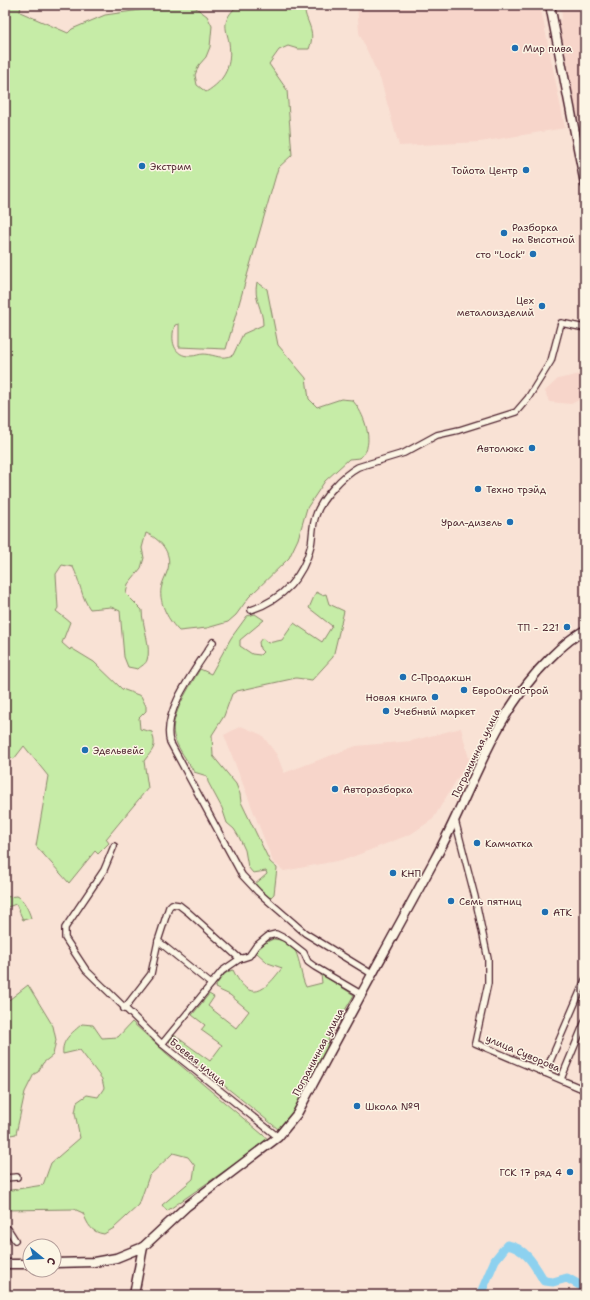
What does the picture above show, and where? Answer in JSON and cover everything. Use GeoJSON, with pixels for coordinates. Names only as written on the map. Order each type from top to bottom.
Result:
{"type":"FeatureCollection","features":[{"type":"Feature","properties":{"kind":"street"},"geometry":{"type":"LineString","coordinates":[[550,5],[585,184]]}},
{"type":"Feature","properties":{"kind":"street"},"geometry":{"type":"LineString","coordinates":[[251,610],[265,604],[291,586],[308,553],[314,520],[318,509],[334,488],[351,471],[358,467],[404,453],[437,435],[514,413],[522,406],[550,362],[562,323],[585,328]]}},
{"type":"Feature","properties":{"kind":"street","name":"Пограничная улица"},"geometry":{"type":"LineString","coordinates":[[143,1247],[187,1206],[278,1138],[297,1114],[436,858],[493,737],[519,694],[552,656],[571,639],[585,630]]}},
{"type":"Feature","properties":{"kind":"street"},"geometry":{"type":"LineString","coordinates":[[213,642],[176,704],[168,728],[170,742],[242,875],[258,892],[305,933],[372,974]]}},
{"type":"Feature","properties":{"kind":"street","name":"улица Суворова"},"geometry":{"type":"LineString","coordinates":[[455,820],[488,959],[488,983],[476,1043],[585,1090]]}},
{"type":"Feature","properties":{"kind":"street"},"geometry":{"type":"LineString","coordinates":[[114,846],[104,870],[65,928],[64,938],[86,970],[124,1009],[162,1044]]}},
{"type":"Feature","properties":{"kind":"street"},"geometry":{"type":"LineString","coordinates":[[124,1009],[151,974],[158,941],[169,907],[172,904],[179,905],[188,912],[240,958]]}},
{"type":"Feature","properties":{"kind":"street","name":"Боевая улица"},"geometry":{"type":"LineString","coordinates":[[278,1138],[162,1044],[222,971],[240,958],[249,956],[256,946],[268,936],[276,934],[286,939],[304,953],[308,962],[361,994]]}},
{"type":"Feature","properties":{"kind":"street"},"geometry":{"type":"LineString","coordinates":[[158,941],[212,984]]}},
{"type":"Feature","properties":{"kind":"street"},"geometry":{"type":"LineString","coordinates":[[545,1073],[585,980]]}},
{"type":"Feature","properties":{"kind":"street"},"geometry":{"type":"LineString","coordinates":[[561,1079],[585,1021]]}},
{"type":"Feature","properties":{"kind":"street"},"geometry":{"type":"LineString","coordinates":[[5,1178],[17,1177]]}},
{"type":"Feature","properties":{"kind":"street"},"geometry":{"type":"LineString","coordinates":[[5,1229],[8,1229],[15,1240]]}},
{"type":"Feature","properties":{"kind":"street"},"geometry":{"type":"LineString","coordinates":[[62,1263],[101,1261],[116,1258],[143,1247]]}},
{"type":"Feature","properties":{"kind":"street"},"geometry":{"type":"LineString","coordinates":[[134,1295],[143,1247]]}},
{"type":"Feature","properties":{"kind":"street"},"geometry":{"type":"LineString","coordinates":[[5,1264],[22,1264]]}},
{"type":"Feature","properties":{"kind":"shaded area"},"geometry":{"type":"Polygon","coordinates":[[[357,5],[540,5],[565,128],[480,142],[399,146],[381,81],[359,33],[357,5]]]}},
{"type":"Feature","properties":{"kind":"shaded area"},"geometry":{"type":"Polygon","coordinates":[[[561,5],[585,5],[585,157],[559,21],[562,18],[561,5]]]}},
{"type":"Feature","properties":{"kind":"shaded area"},"geometry":{"type":"Polygon","coordinates":[[[585,373],[585,397],[571,404],[549,402],[545,391],[558,379],[585,373]]]}},
{"type":"Feature","properties":{"kind":"shaded area"},"geometry":{"type":"Polygon","coordinates":[[[241,726],[262,735],[277,755],[284,773],[356,746],[411,741],[461,728],[469,759],[433,819],[411,834],[347,859],[284,871],[273,862],[224,735],[241,726]]]}},
{"type":"Feature","properties":{"kind":"green space"},"geometry":{"type":"Polygon","coordinates":[[[5,5],[21,5],[20,12],[68,33],[72,29],[105,15],[140,10],[148,5],[192,5],[207,16],[212,26],[210,47],[195,75],[197,85],[206,92],[223,77],[226,71],[230,50],[226,23],[232,11],[238,5],[304,5],[312,36],[309,49],[298,49],[288,46],[279,50],[269,64],[287,90],[292,155],[278,168],[226,349],[179,347],[179,324],[175,325],[173,341],[174,346],[180,354],[185,356],[204,354],[222,357],[233,355],[243,334],[263,325],[262,314],[256,294],[257,282],[267,289],[278,345],[306,378],[309,399],[317,407],[341,399],[352,400],[356,404],[365,422],[368,435],[367,448],[364,454],[360,458],[349,459],[325,481],[307,508],[298,539],[289,558],[249,597],[236,615],[228,622],[207,628],[179,631],[168,617],[163,606],[161,595],[162,584],[168,569],[168,557],[164,547],[156,539],[146,533],[142,548],[144,558],[141,568],[128,584],[126,594],[142,610],[148,643],[147,660],[145,664],[138,669],[128,667],[124,657],[120,611],[111,607],[90,609],[73,567],[62,565],[56,574],[58,608],[56,611],[70,622],[62,643],[70,650],[71,648],[94,662],[122,689],[141,696],[146,706],[146,711],[139,718],[140,729],[152,732],[154,742],[152,751],[144,761],[148,788],[106,839],[109,843],[98,854],[95,851],[69,883],[36,846],[48,776],[24,746],[14,759],[5,755],[5,5]]]}},
{"type":"Feature","properties":{"kind":"green space"},"geometry":{"type":"Polygon","coordinates":[[[316,592],[322,595],[326,594],[329,604],[344,611],[333,657],[312,680],[296,678],[237,691],[232,694],[224,716],[212,735],[213,756],[236,784],[241,802],[270,862],[277,868],[274,894],[270,898],[266,897],[254,885],[267,874],[266,871],[253,873],[248,867],[245,850],[234,829],[227,823],[222,808],[208,782],[207,776],[194,772],[178,745],[174,736],[173,728],[178,710],[186,692],[200,669],[211,674],[231,638],[247,616],[255,614],[264,620],[240,640],[240,646],[252,654],[260,655],[263,652],[260,649],[259,642],[262,638],[268,643],[282,640],[294,623],[322,642],[332,626],[309,608],[316,592]]]}},
{"type":"Feature","properties":{"kind":"green space"},"geometry":{"type":"Polygon","coordinates":[[[17,896],[24,902],[31,918],[23,920],[16,904],[5,908],[5,897],[17,896]]]}},
{"type":"Feature","properties":{"kind":"green space"},"geometry":{"type":"Polygon","coordinates":[[[273,939],[290,944],[297,956],[306,987],[322,983],[321,974],[354,995],[329,1037],[326,1051],[294,1112],[278,1129],[169,1041],[174,1035],[210,1061],[222,1045],[201,1030],[205,1025],[192,1015],[209,994],[214,997],[208,1006],[236,1028],[249,1011],[230,995],[215,988],[224,974],[233,970],[245,988],[251,991],[258,991],[270,983],[282,968],[268,963],[256,952],[261,945],[273,939]]]}},
{"type":"Feature","properties":{"kind":"green space"},"geometry":{"type":"Polygon","coordinates":[[[28,985],[53,1026],[56,1040],[53,1055],[43,1063],[38,1072],[34,1074],[25,1092],[16,1134],[5,1136],[5,1003],[28,985]]]}},
{"type":"Feature","properties":{"kind":"green space"},"geometry":{"type":"Polygon","coordinates":[[[132,1022],[166,1053],[269,1140],[167,1211],[162,1205],[193,1179],[195,1166],[188,1157],[173,1153],[149,1176],[139,1205],[114,1228],[104,1234],[93,1230],[88,1224],[83,1213],[74,1209],[5,1210],[5,1191],[43,1185],[51,1163],[80,1138],[75,1113],[77,1102],[87,1095],[98,1097],[104,1088],[102,1079],[80,1050],[63,1054],[65,1041],[82,1024],[93,1025],[102,1038],[118,1037],[132,1022]]]}},
{"type":"Feature","properties":{"kind":"waterway"},"geometry":{"type":"LineString","coordinates":[[480,1295],[495,1260],[507,1245],[514,1247],[525,1254],[544,1281],[553,1282],[567,1278],[585,1288]]}},
{"type":"Feature","properties":{"kind":"place","name":"Мир пива"},"geometry":{"type":"Point","coordinates":[515,48]}},
{"type":"Feature","properties":{"kind":"place","name":"Экстрим"},"geometry":{"type":"Point","coordinates":[142,166]}},
{"type":"Feature","properties":{"kind":"place","name":"Тойота Центр"},"geometry":{"type":"Point","coordinates":[526,170]}},
{"type":"Feature","properties":{"kind":"place","name":"Разборка на Высотной"},"geometry":{"type":"Point","coordinates":[504,233]}},
{"type":"Feature","properties":{"kind":"place","name":"сто \"Lock\""},"geometry":{"type":"Point","coordinates":[533,254]}},
{"type":"Feature","properties":{"kind":"place","name":"Цех металоизделий"},"geometry":{"type":"Point","coordinates":[542,306]}},
{"type":"Feature","properties":{"kind":"place","name":"Автолюкс"},"geometry":{"type":"Point","coordinates":[532,448]}},
{"type":"Feature","properties":{"kind":"place","name":"Техно трэйд"},"geometry":{"type":"Point","coordinates":[478,489]}},
{"type":"Feature","properties":{"kind":"place","name":"Урал-дизель"},"geometry":{"type":"Point","coordinates":[510,522]}},
{"type":"Feature","properties":{"kind":"place","name":"ТП - 221"},"geometry":{"type":"Point","coordinates":[567,627]}},
{"type":"Feature","properties":{"kind":"place","name":"С-Продакшн"},"geometry":{"type":"Point","coordinates":[403,677]}},
{"type":"Feature","properties":{"kind":"place","name":"ЕвроОкноСтрой"},"geometry":{"type":"Point","coordinates":[464,690]}},
{"type":"Feature","properties":{"kind":"place","name":"Новая книга"},"geometry":{"type":"Point","coordinates":[435,697]}},
{"type":"Feature","properties":{"kind":"place","name":"Учебный маркет"},"geometry":{"type":"Point","coordinates":[386,711]}},
{"type":"Feature","properties":{"kind":"place","name":"Эдельвейс"},"geometry":{"type":"Point","coordinates":[85,750]}},
{"type":"Feature","properties":{"kind":"place","name":"Авторазборка"},"geometry":{"type":"Point","coordinates":[335,789]}},
{"type":"Feature","properties":{"kind":"place","name":"Камчатка"},"geometry":{"type":"Point","coordinates":[477,843]}},
{"type":"Feature","properties":{"kind":"place","name":"КНП"},"geometry":{"type":"Point","coordinates":[393,873]}},
{"type":"Feature","properties":{"kind":"place","name":"Семь пятниц"},"geometry":{"type":"Point","coordinates":[451,901]}},
{"type":"Feature","properties":{"kind":"place","name":"АТК"},"geometry":{"type":"Point","coordinates":[545,912]}},
{"type":"Feature","properties":{"kind":"place","name":"Школа №9"},"geometry":{"type":"Point","coordinates":[357,1106]}},
{"type":"Feature","properties":{"kind":"place","name":"ГСК 17 ряд 4"},"geometry":{"type":"Point","coordinates":[570,1172]}}]}
